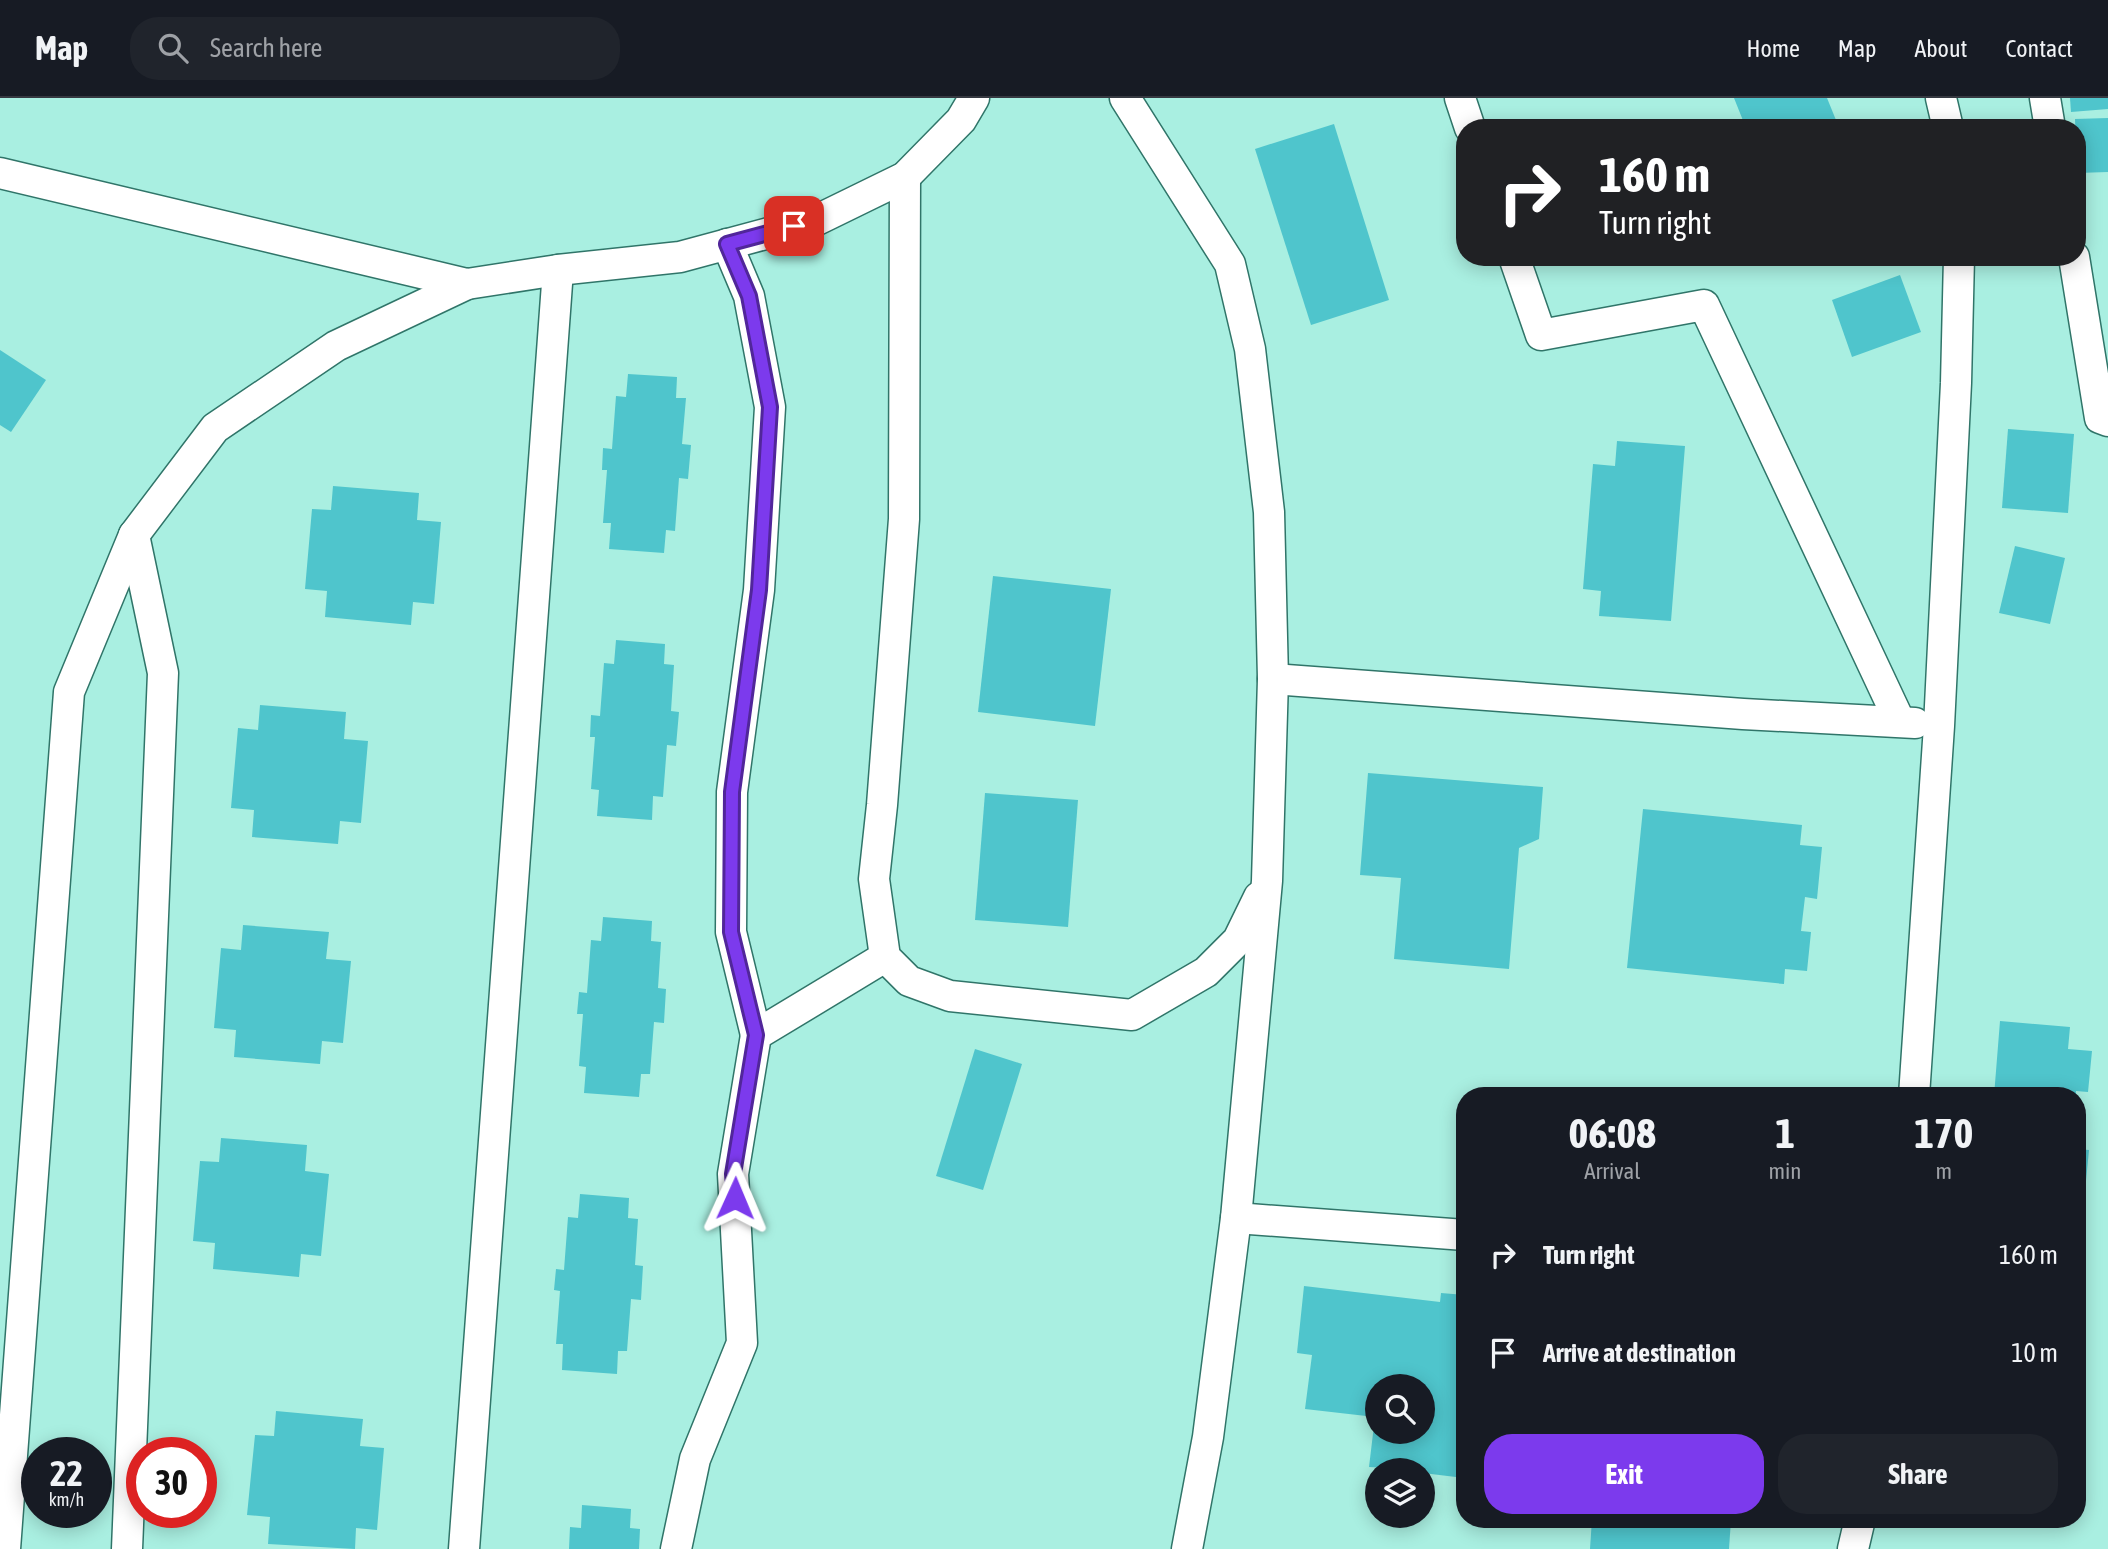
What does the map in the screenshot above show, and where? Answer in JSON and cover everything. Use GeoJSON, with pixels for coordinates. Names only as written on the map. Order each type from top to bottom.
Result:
{"type":"FeatureCollection","features":[{"type":"Feature","properties":{"kind":"street"},"geometry":{"type":"LineString","coordinates":[[5,1549],[69,692],[134,535],[215,428],[336,346],[467,284],[558,270],[680,257],[817,220],[905,177],[961,120],[974,98]]}},
{"type":"Feature","properties":{"kind":"street"},"geometry":{"type":"LineString","coordinates":[[1125,98],[1230,264],[1250,349],[1269,512],[1273,678],[1267,881],[1236,1217],[1208,1437],[1187,1549]]}},
{"type":"Feature","properties":{"kind":"street"},"geometry":{"type":"LineString","coordinates":[[1460,98],[1467,119]]}},
{"type":"Feature","properties":{"kind":"street"},"geometry":{"type":"LineString","coordinates":[[1941,98],[1946,119]]}},
{"type":"Feature","properties":{"kind":"street"},"geometry":{"type":"LineString","coordinates":[[2045,98],[2048,119]]}},
{"type":"Feature","properties":{"kind":"street"},"geometry":{"type":"LineString","coordinates":[[0,173],[467,284]]}},
{"type":"Feature","properties":{"kind":"street"},"geometry":{"type":"LineString","coordinates":[[905,177],[904,519],[874,879],[885,957],[909,981],[950,996],[1132,1015],[1206,972],[1238,940],[1267,881]]}},
{"type":"Feature","properties":{"kind":"street"},"geometry":{"type":"LineString","coordinates":[[676,1549],[695,1459],[742,1343],[733,1174],[756,1035],[731,932],[732,792],[759,590],[770,407],[749,296],[727,244]]}},
{"type":"Feature","properties":{"kind":"street"},"geometry":{"type":"LineString","coordinates":[[1517,266],[1541,335],[1704,306],[1899,720]]}},
{"type":"Feature","properties":{"kind":"street"},"geometry":{"type":"LineString","coordinates":[[1915,1087],[1939,726],[1956,383],[1959,266]]}},
{"type":"Feature","properties":{"kind":"street"},"geometry":{"type":"LineString","coordinates":[[2075,266],[2100,418],[2108,421]]}},
{"type":"Feature","properties":{"kind":"street"},"geometry":{"type":"LineString","coordinates":[[464,1549],[558,270]]}},
{"type":"Feature","properties":{"kind":"street"},"geometry":{"type":"LineString","coordinates":[[127,1549],[163,673],[134,535]]}},
{"type":"Feature","properties":{"kind":"street"},"geometry":{"type":"LineString","coordinates":[[1273,678],[1743,715],[1899,720],[1939,726]]}},
{"type":"Feature","properties":{"kind":"street"},"geometry":{"type":"LineString","coordinates":[[756,1035],[885,957]]}},
{"type":"Feature","properties":{"kind":"street"},"geometry":{"type":"LineString","coordinates":[[1236,1217],[1456,1234]]}},
{"type":"Feature","properties":{"kind":"street"},"geometry":{"type":"LineString","coordinates":[[1853,1549],[1858,1528]]}},
{"type":"Feature","properties":{"kind":"building"},"geometry":{"type":"Polygon","coordinates":[[[1734,98],[1827,98],[1836,119],[1742,119],[1734,98]]]}},
{"type":"Feature","properties":{"kind":"building"},"geometry":{"type":"Polygon","coordinates":[[[2070,98],[2108,98],[2108,109],[2071,112],[2070,98]]]}},
{"type":"Feature","properties":{"kind":"building"},"geometry":{"type":"Polygon","coordinates":[[[2108,118],[2108,172],[2086,173],[2086,119],[2075,119],[2108,118]]]}},
{"type":"Feature","properties":{"kind":"building"},"geometry":{"type":"Polygon","coordinates":[[[1334,124],[1389,300],[1311,325],[1255,149],[1334,124]]]}},
{"type":"Feature","properties":{"kind":"building"},"geometry":{"type":"Polygon","coordinates":[[[1900,275],[1921,332],[1852,357],[1832,300],[1900,275]]]}},
{"type":"Feature","properties":{"kind":"building"},"geometry":{"type":"Polygon","coordinates":[[[0,350],[46,380],[11,432],[0,425],[0,350]]]}},
{"type":"Feature","properties":{"kind":"building"},"geometry":{"type":"Polygon","coordinates":[[[628,374],[677,377],[676,398],[686,398],[682,444],[691,445],[688,479],[679,478],[675,531],[666,530],[664,553],[609,549],[611,523],[603,523],[607,470],[602,470],[603,448],[612,449],[616,396],[626,397],[628,374]]]}},
{"type":"Feature","properties":{"kind":"building"},"geometry":{"type":"Polygon","coordinates":[[[2008,429],[2074,434],[2068,513],[2002,508],[2008,429]]]}},
{"type":"Feature","properties":{"kind":"building"},"geometry":{"type":"Polygon","coordinates":[[[1617,441],[1685,446],[1671,621],[1599,616],[1601,591],[1583,589],[1593,464],[1615,466],[1617,441]]]}},
{"type":"Feature","properties":{"kind":"building"},"geometry":{"type":"Polygon","coordinates":[[[333,486],[419,493],[417,520],[441,522],[434,604],[413,602],[411,625],[325,617],[327,591],[305,589],[312,509],[331,510],[333,486]]]}},
{"type":"Feature","properties":{"kind":"building"},"geometry":{"type":"Polygon","coordinates":[[[2015,546],[2065,558],[2050,624],[1999,613],[2015,546]]]}},
{"type":"Feature","properties":{"kind":"building"},"geometry":{"type":"Polygon","coordinates":[[[993,576],[1111,589],[1095,726],[978,712],[993,576]]]}},
{"type":"Feature","properties":{"kind":"building"},"geometry":{"type":"Polygon","coordinates":[[[616,640],[665,644],[664,664],[674,665],[671,711],[679,712],[676,746],[667,745],[663,797],[653,796],[652,820],[597,816],[599,790],[591,789],[595,737],[590,737],[591,715],[600,716],[604,663],[614,664],[616,640]]]}},
{"type":"Feature","properties":{"kind":"building"},"geometry":{"type":"Polygon","coordinates":[[[260,705],[346,712],[344,739],[368,741],[361,823],[340,821],[338,844],[252,837],[254,810],[231,808],[238,728],[258,730],[260,705]]]}},
{"type":"Feature","properties":{"kind":"building"},"geometry":{"type":"Polygon","coordinates":[[[1368,773],[1543,787],[1539,839],[1519,848],[1509,969],[1394,959],[1401,878],[1360,875],[1368,773]]]}},
{"type":"Feature","properties":{"kind":"building"},"geometry":{"type":"Polygon","coordinates":[[[985,793],[1078,800],[1068,927],[975,920],[985,793]]]}},
{"type":"Feature","properties":{"kind":"building"},"geometry":{"type":"Polygon","coordinates":[[[1643,809],[1802,825],[1800,845],[1822,847],[1817,899],[1805,897],[1801,931],[1811,932],[1807,971],[1785,969],[1784,984],[1627,968],[1643,809]]]}},
{"type":"Feature","properties":{"kind":"building"},"geometry":{"type":"Polygon","coordinates":[[[603,917],[652,921],[651,941],[661,942],[658,988],[666,989],[664,1023],[654,1022],[650,1074],[641,1074],[639,1097],[584,1093],[586,1067],[579,1066],[583,1014],[577,1014],[579,992],[587,993],[591,940],[601,941],[603,917]]]}},
{"type":"Feature","properties":{"kind":"building"},"geometry":{"type":"Polygon","coordinates":[[[243,925],[329,932],[326,959],[351,961],[343,1043],[322,1041],[320,1064],[234,1057],[236,1030],[214,1028],[221,948],[241,950],[243,925]]]}},
{"type":"Feature","properties":{"kind":"building"},"geometry":{"type":"Polygon","coordinates":[[[2000,1021],[2070,1027],[2068,1049],[2092,1051],[2088,1092],[2086,1087],[1995,1087],[2000,1021]]]}},
{"type":"Feature","properties":{"kind":"building"},"geometry":{"type":"Polygon","coordinates":[[[975,1049],[1022,1064],[983,1190],[936,1176],[975,1049]]]}},
{"type":"Feature","properties":{"kind":"building"},"geometry":{"type":"Polygon","coordinates":[[[221,1138],[307,1145],[305,1171],[329,1174],[321,1256],[301,1254],[299,1277],[213,1269],[215,1243],[193,1241],[200,1161],[219,1162],[221,1138]]]}},
{"type":"Feature","properties":{"kind":"building"},"geometry":{"type":"Polygon","coordinates":[[[2086,1150],[2089,1150],[2086,1181],[2086,1150]]]}},
{"type":"Feature","properties":{"kind":"building"},"geometry":{"type":"Polygon","coordinates":[[[580,1194],[629,1198],[628,1218],[638,1219],[635,1265],[643,1266],[641,1300],[631,1299],[627,1351],[618,1351],[617,1374],[562,1370],[563,1344],[556,1344],[560,1291],[554,1290],[556,1269],[564,1270],[568,1217],[578,1218],[580,1194]]]}},
{"type":"Feature","properties":{"kind":"building"},"geometry":{"type":"Polygon","coordinates":[[[1304,1286],[1440,1302],[1441,1293],[1456,1294],[1456,1477],[1435,1474],[1435,1458],[1370,1458],[1372,1444],[1435,1444],[1435,1374],[1365,1374],[1365,1416],[1305,1409],[1312,1355],[1297,1353],[1304,1286]]]}},
{"type":"Feature","properties":{"kind":"building"},"geometry":{"type":"Polygon","coordinates":[[[276,1411],[363,1419],[360,1446],[384,1448],[377,1530],[356,1528],[355,1549],[268,1544],[270,1517],[247,1515],[255,1435],[274,1436],[276,1411]]]}},
{"type":"Feature","properties":{"kind":"building"},"geometry":{"type":"Polygon","coordinates":[[[582,1505],[631,1509],[630,1528],[640,1529],[639,1549],[569,1549],[570,1527],[581,1528],[582,1505]]]}},
{"type":"Feature","properties":{"kind":"building"},"geometry":{"type":"Polygon","coordinates":[[[1591,1528],[1730,1528],[1729,1549],[1590,1549],[1591,1528]]]}},
{"type":"Feature","properties":{"kind":"route"},"geometry":{"type":"LineString","coordinates":[[735,1198],[733,1174],[756,1035],[731,932],[732,792],[759,590],[770,407],[749,296],[727,244],[794,226]]}}]}
